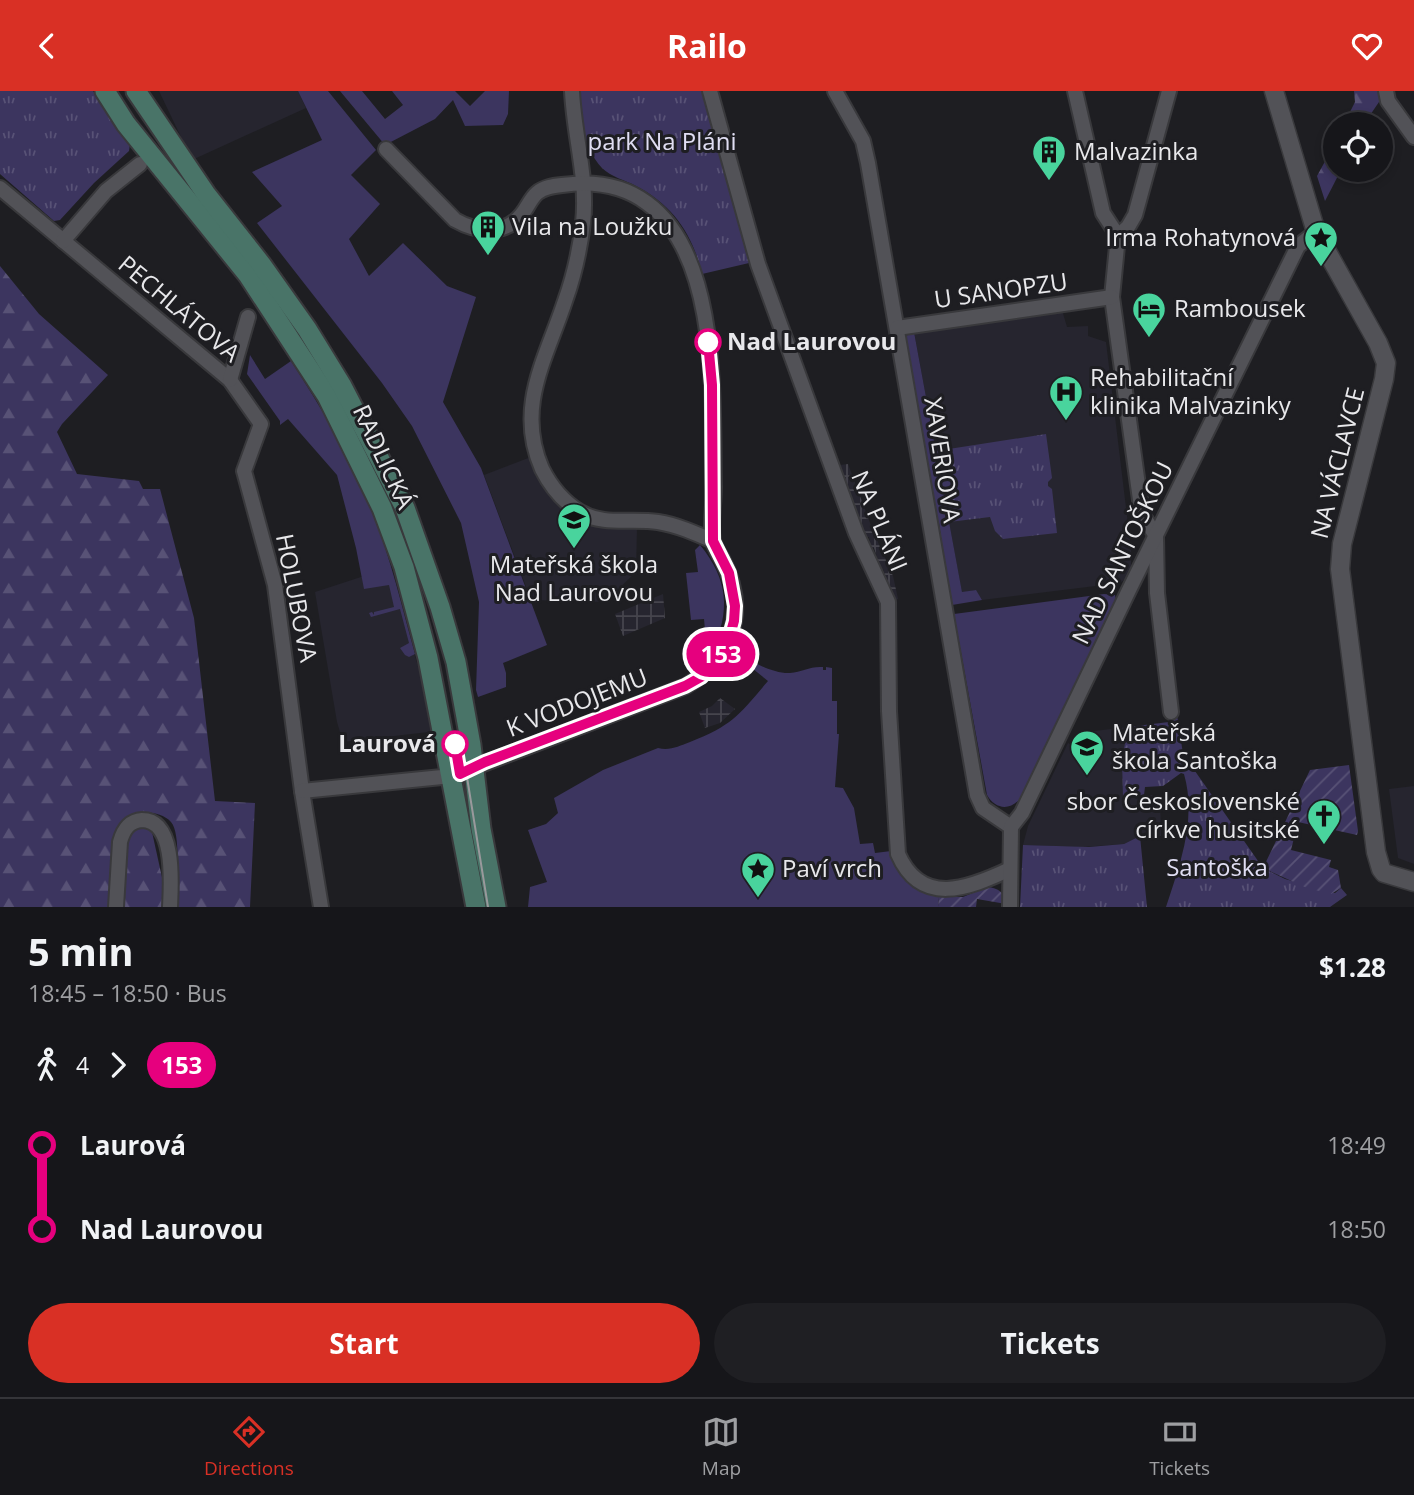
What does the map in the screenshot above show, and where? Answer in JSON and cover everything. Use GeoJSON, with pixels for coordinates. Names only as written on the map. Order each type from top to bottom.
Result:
{"type":"FeatureCollection","features":[{"type":"Feature","properties":{"kind":"main road","name":"RADLICKÁ"},"geometry":{"type":"LineString","coordinates":[[105,91],[127,124],[248,275],[327,396],[383,508],[404,567],[428,658],[476,907]]}},
{"type":"Feature","properties":{"kind":"main road","name":"RADLICKÁ"},"geometry":{"type":"LineString","coordinates":[[136,91],[206,194],[261,264],[307,329],[342,386],[405,508],[440,607],[456,662],[474,767],[481,829],[496,907]]}},
{"type":"Feature","properties":{"kind":"street"},"geometry":{"type":"LineString","coordinates":[[572,91],[573,116],[584,183],[583,223],[566,298],[534,388],[530,423],[536,453],[562,500],[582,513],[604,520],[656,522],[682,528],[713,541]]}},
{"type":"Feature","properties":{"kind":"street","name":"NA PLÁNI"},"geometry":{"type":"LineString","coordinates":[[710,91],[758,264],[856,533],[888,602],[889,711],[898,854],[914,879],[932,890],[964,889],[1010,869]]}},
{"type":"Feature","properties":{"kind":"street","name":"XAVERIOVA"},"geometry":{"type":"LineString","coordinates":[[835,91],[863,141],[977,795],[983,808],[1011,827]]}},
{"type":"Feature","properties":{"kind":"street"},"geometry":{"type":"LineString","coordinates":[[1075,91],[1103,213],[1118,236],[1112,297],[1142,514],[1156,536],[1157,593],[1171,712]]}},
{"type":"Feature","properties":{"kind":"street"},"geometry":{"type":"LineString","coordinates":[[1118,236],[1128,227],[1135,215],[1169,91]]}},
{"type":"Feature","properties":{"kind":"street","name":"NA VÁCLAVCE"},"geometry":{"type":"LineString","coordinates":[[1274,91],[1316,232],[1378,343],[1386,363],[1339,563],[1376,852],[1381,869],[1414,882]]}},
{"type":"Feature","properties":{"kind":"street"},"geometry":{"type":"LineString","coordinates":[[1386,91],[1388,101],[1414,137]]}},
{"type":"Feature","properties":{"kind":"street","name":"K VODOJEMU"},"geometry":{"type":"LineString","coordinates":[[302,791],[452,776],[673,691],[701,677],[716,662],[727,646],[735,613],[734,591],[729,573],[713,541],[712,385],[709,350],[694,270],[671,225],[646,202],[614,187],[584,183],[546,188],[536,193],[520,218],[508,226],[494,230],[467,227],[455,220],[386,149]]}},
{"type":"Feature","properties":{"kind":"street"},"geometry":{"type":"LineString","coordinates":[[63,241],[106,191],[140,164]]}},
{"type":"Feature","properties":{"kind":"street","name":"PECHLÁTOVA"},"geometry":{"type":"LineString","coordinates":[[0,188],[230,380],[259,418]]}},
{"type":"Feature","properties":{"kind":"street","name":"NAD SANTOŠKOU"},"geometry":{"type":"LineString","coordinates":[[1011,827],[1023,813],[1298,246],[1316,232]]}},
{"type":"Feature","properties":{"kind":"street","name":"U SANOPZU"},"geometry":{"type":"LineString","coordinates":[[897,328],[1112,297]]}},
{"type":"Feature","properties":{"kind":"street"},"geometry":{"type":"LineString","coordinates":[[230,380],[248,317]]}},
{"type":"Feature","properties":{"kind":"street","name":"HOLUBOVA"},"geometry":{"type":"LineString","coordinates":[[259,418],[260,430],[244,471],[275,585],[302,791],[321,907]]}},
{"type":"Feature","properties":{"kind":"street"},"geometry":{"type":"LineString","coordinates":[[116,907],[123,832],[129,824],[145,820],[158,826],[165,838],[168,850],[170,907]]}},
{"type":"Feature","properties":{"kind":"street"},"geometry":{"type":"LineString","coordinates":[[1010,907],[1011,827]]}},
{"type":"Feature","properties":{"kind":"shaded area"},"geometry":{"type":"Polygon","coordinates":[[[159,91],[298,91],[306,108],[192,160],[159,91]]]}},
{"type":"Feature","properties":{"kind":"shaded area"},"geometry":{"type":"Polygon","coordinates":[[[1062,310],[1067,327],[1088,326],[1088,336],[1106,342],[1131,549],[1128,577],[1120,583],[982,600],[975,590],[962,593],[914,332],[1062,310]]]}},
{"type":"Feature","properties":{"kind":"shaded area","name":"Mateřská škola Nad Laurovou"},"geometry":{"type":"Polygon","coordinates":[[[531,457],[541,483],[550,497],[566,512],[596,525],[637,528],[636,572],[605,602],[531,600],[484,475],[531,457]]]}},
{"type":"Feature","properties":{"kind":"shaded area"},"geometry":{"type":"Polygon","coordinates":[[[848,464],[893,576],[898,599],[894,600],[874,548],[871,548],[869,537],[862,531],[853,500],[850,500],[840,465],[848,464]]]}},
{"type":"Feature","properties":{"kind":"shaded area"},"geometry":{"type":"Polygon","coordinates":[[[390,571],[437,731],[343,742],[337,722],[315,592],[364,576],[390,571]]]}},
{"type":"Feature","properties":{"kind":"shaded area"},"geometry":{"type":"Polygon","coordinates":[[[663,594],[665,618],[623,636],[615,614],[663,594]]]}},
{"type":"Feature","properties":{"kind":"shaded area"},"geometry":{"type":"Polygon","coordinates":[[[720,698],[735,709],[720,723],[705,728],[699,712],[712,706],[720,698]]]}},
{"type":"Feature","properties":{"kind":"shaded area","name":"Mateřská škola Santoška"},"geometry":{"type":"Polygon","coordinates":[[[1128,727],[1122,759],[1130,795],[1160,795],[1161,836],[1138,837],[1124,844],[1083,847],[1023,845],[1028,826],[1068,743],[1078,748],[1086,732],[1128,727]]]}},
{"type":"Feature","properties":{"kind":"shaded area"},"geometry":{"type":"Polygon","coordinates":[[[1414,786],[1414,864],[1398,858],[1389,789],[1414,786]]]}},
{"type":"Feature","properties":{"kind":"green space"},"geometry":{"type":"Polygon","coordinates":[[[0,91],[93,91],[130,144],[129,151],[94,183],[60,220],[54,221],[0,174],[0,91]]]}},
{"type":"Feature","properties":{"kind":"green space"},"geometry":{"type":"Polygon","coordinates":[[[298,91],[328,91],[376,150],[351,175],[380,204],[349,239],[369,276],[403,243],[447,286],[476,297],[443,402],[481,468],[547,645],[503,663],[506,687],[478,697],[479,602],[461,523],[412,426],[382,383],[257,223],[282,206],[252,172],[322,140],[298,91]]]}},
{"type":"Feature","properties":{"kind":"green space"},"geometry":{"type":"Polygon","coordinates":[[[340,91],[362,91],[385,119],[403,105],[392,91],[455,91],[470,106],[485,91],[509,91],[508,114],[503,125],[465,126],[453,100],[435,119],[385,145],[340,91]]]}},
{"type":"Feature","properties":{"kind":"green space","name":"park Na Pláni"},"geometry":{"type":"Polygon","coordinates":[[[578,91],[702,91],[749,263],[702,274],[687,234],[671,212],[649,194],[606,171],[596,160],[584,132],[578,91]]]}},
{"type":"Feature","properties":{"kind":"green space"},"geometry":{"type":"Polygon","coordinates":[[[1354,91],[1380,91],[1381,99],[1372,112],[1350,112],[1355,102],[1354,91]]]}},
{"type":"Feature","properties":{"kind":"green space"},"geometry":{"type":"Polygon","coordinates":[[[1323,165],[1323,182],[1335,182],[1325,201],[1317,176],[1323,165]]]}},
{"type":"Feature","properties":{"kind":"green space"},"geometry":{"type":"Polygon","coordinates":[[[0,266],[39,314],[108,375],[57,432],[77,474],[139,481],[143,489],[160,489],[194,618],[215,801],[255,803],[250,907],[175,907],[178,862],[174,828],[166,818],[146,812],[128,818],[122,823],[116,836],[108,907],[0,907],[0,266]]]}},
{"type":"Feature","properties":{"kind":"green space"},"geometry":{"type":"Polygon","coordinates":[[[914,332],[962,592],[976,590],[982,600],[952,605],[949,602],[939,523],[936,522],[905,339],[908,334],[914,332]]]}},
{"type":"Feature","properties":{"kind":"green space"},"geometry":{"type":"Polygon","coordinates":[[[250,355],[265,379],[291,361],[336,436],[356,474],[379,531],[415,654],[409,657],[400,648],[409,643],[400,609],[371,617],[369,613],[374,615],[374,612],[394,607],[389,585],[364,589],[337,475],[288,419],[280,425],[280,421],[247,374],[250,355]]]}},
{"type":"Feature","properties":{"kind":"green space"},"geometry":{"type":"Polygon","coordinates":[[[1046,434],[1052,478],[1048,486],[1052,489],[1057,533],[1003,539],[995,531],[990,517],[949,522],[936,451],[1046,434]]]}},
{"type":"Feature","properties":{"kind":"green space"},"geometry":{"type":"Polygon","coordinates":[[[700,545],[716,570],[724,596],[722,622],[712,650],[706,641],[704,619],[691,620],[686,573],[698,572],[695,550],[700,545]]]}},
{"type":"Feature","properties":{"kind":"green space"},"geometry":{"type":"Polygon","coordinates":[[[1104,594],[1115,595],[1116,600],[1020,799],[1007,807],[998,806],[987,795],[954,614],[1104,594]]]}},
{"type":"Feature","properties":{"kind":"green space"},"geometry":{"type":"Polygon","coordinates":[[[732,652],[783,673],[818,667],[823,667],[823,670],[826,670],[826,667],[832,668],[832,701],[837,701],[839,734],[835,787],[843,788],[854,808],[860,844],[873,843],[875,853],[891,851],[898,868],[909,881],[922,891],[939,897],[938,907],[528,907],[530,887],[547,882],[528,830],[546,824],[558,813],[554,798],[603,770],[658,748],[670,748],[690,742],[734,718],[768,681],[732,652]]]}},
{"type":"Feature","properties":{"kind":"green space","name":"Santoška"},"geometry":{"type":"Polygon","coordinates":[[[1177,715],[1183,754],[1263,868],[1285,879],[1335,893],[1341,888],[1347,895],[1330,907],[1166,907],[1188,825],[1188,791],[1184,774],[1181,773],[1163,786],[1145,787],[1144,795],[1123,798],[1122,759],[1128,727],[1169,722],[1177,715]]]}},
{"type":"Feature","properties":{"kind":"green space"},"geometry":{"type":"Polygon","coordinates":[[[1349,765],[1357,835],[1298,822],[1291,850],[1331,860],[1329,867],[1338,870],[1341,888],[1331,894],[1307,888],[1263,868],[1310,770],[1349,765]]]}},
{"type":"Feature","properties":{"kind":"green space"},"geometry":{"type":"Polygon","coordinates":[[[140,825],[152,832],[165,891],[165,907],[119,907],[125,840],[128,832],[140,825]]]}},
{"type":"Feature","properties":{"kind":"green space"},"geometry":{"type":"Polygon","coordinates":[[[1140,836],[1147,907],[1020,907],[1023,845],[1089,847],[1124,844],[1140,836]]]}},
{"type":"Feature","properties":{"kind":"green space"},"geometry":{"type":"Polygon","coordinates":[[[987,887],[1000,891],[1006,904],[977,899],[976,907],[938,907],[939,897],[963,897],[987,887]]]}},
{"type":"Feature","properties":{"kind":"tram line"},"geometry":{"type":"LineString","coordinates":[[466,771],[488,907]]}},
{"type":"Feature","properties":{"kind":"bus line","name":"153"},"geometry":{"type":"LineString","coordinates":[[455,744],[460,774],[685,686],[701,677],[727,646],[735,606],[729,573],[713,541],[712,385],[708,342]]}},
{"type":"Feature","properties":{"kind":"place","name":"Malvazinka"},"geometry":{"type":"Point","coordinates":[1049,182]}},
{"type":"Feature","properties":{"kind":"place","name":"Vila na Loužku"},"geometry":{"type":"Point","coordinates":[488,257]}},
{"type":"Feature","properties":{"kind":"place","name":"Irma Rohatynová"},"geometry":{"type":"Point","coordinates":[1321,268]}},
{"type":"Feature","properties":{"kind":"place","name":"Rambousek"},"geometry":{"type":"Point","coordinates":[1149,339]}},
{"type":"Feature","properties":{"kind":"place","name":"Nad Laurovou"},"geometry":{"type":"Point","coordinates":[708,342]}},
{"type":"Feature","properties":{"kind":"place","name":"Rehabilitační klinika Malvazinky"},"geometry":{"type":"Point","coordinates":[1066,422]}},
{"type":"Feature","properties":{"kind":"place","name":"Mateřská škola Nad Laurovou"},"geometry":{"type":"Point","coordinates":[574,550]}},
{"type":"Feature","properties":{"kind":"place","name":"Laurová"},"geometry":{"type":"Point","coordinates":[455,744]}},
{"type":"Feature","properties":{"kind":"place","name":"Mateřská škola Santoška"},"geometry":{"type":"Point","coordinates":[1087,777]}},
{"type":"Feature","properties":{"kind":"place","name":"sbor Československé církve husitské"},"geometry":{"type":"Point","coordinates":[1324,846]}},
{"type":"Feature","properties":{"kind":"place","name":"Paví vrch"},"geometry":{"type":"Point","coordinates":[758,899]}}]}
